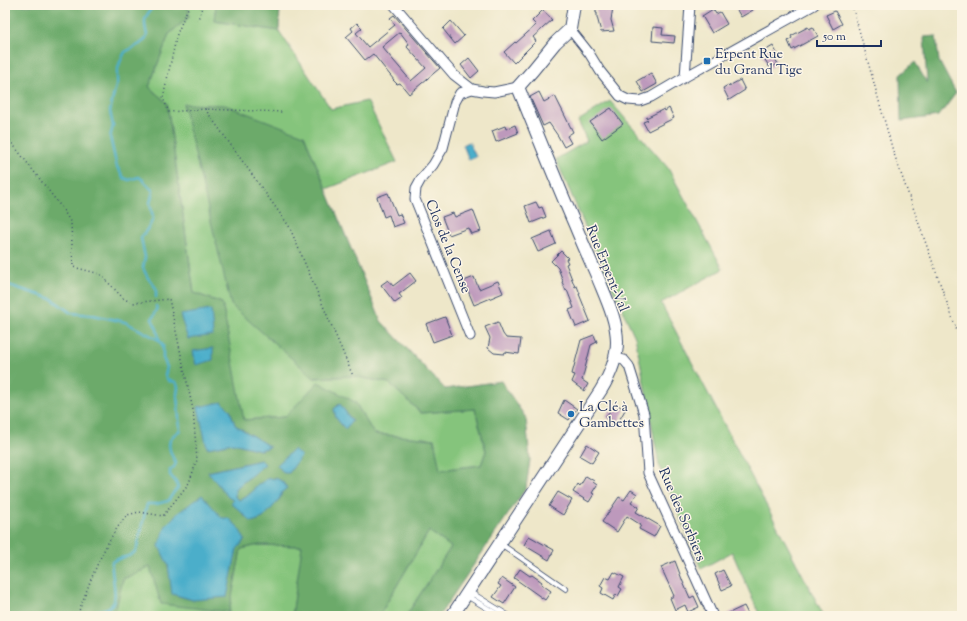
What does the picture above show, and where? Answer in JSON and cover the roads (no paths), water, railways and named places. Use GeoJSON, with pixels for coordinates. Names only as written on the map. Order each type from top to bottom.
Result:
{"type":"FeatureCollection","features":[{"type":"Feature","properties":{"kind":"street"},"geometry":{"type":"LineString","coordinates":[[394,5],[454,75],[472,89],[494,92],[518,87],[555,43],[570,29],[574,5]]}},
{"type":"Feature","properties":{"kind":"street"},"geometry":{"type":"LineString","coordinates":[[685,77],[690,5]]}},
{"type":"Feature","properties":{"kind":"street"},"geometry":{"type":"LineString","coordinates":[[570,29],[589,53],[611,86],[620,96],[628,100],[640,101],[651,97],[814,5]]}},
{"type":"Feature","properties":{"kind":"street","name":"Rue Erpent-Val"},"geometry":{"type":"LineString","coordinates":[[452,616],[601,390],[612,369],[617,342],[614,322],[607,301],[518,87]]}},
{"type":"Feature","properties":{"kind":"street","name":"Clos de la Cense"},"geometry":{"type":"LineString","coordinates":[[470,336],[415,199],[416,188],[420,179],[434,165],[443,148],[455,102],[460,93],[472,89]]}},
{"type":"Feature","properties":{"kind":"street","name":"Rue des Sorbiers"},"geometry":{"type":"LineString","coordinates":[[615,358],[624,360],[628,366],[644,414],[648,473],[713,616]]}},
{"type":"Feature","properties":{"kind":"lane"},"geometry":{"type":"LineString","coordinates":[[500,543],[566,589]]}},
{"type":"Feature","properties":{"kind":"lane"},"geometry":{"type":"LineString","coordinates":[[467,594],[500,616]]}},
{"type":"Feature","properties":{"kind":"lane"},"geometry":{"type":"LineString","coordinates":[[467,594],[475,595],[509,616]]}},
{"type":"Feature","properties":{"kind":"water"},"geometry":{"type":"Polygon","coordinates":[[[469,142],[476,157],[469,160],[463,145],[469,142]]]}},
{"type":"Feature","properties":{"kind":"water"},"geometry":{"type":"Polygon","coordinates":[[[211,310],[213,335],[188,339],[180,315],[211,310]]]}},
{"type":"Feature","properties":{"kind":"water"},"geometry":{"type":"Polygon","coordinates":[[[213,348],[213,360],[196,365],[193,351],[213,348]]]}},
{"type":"Feature","properties":{"kind":"water"},"geometry":{"type":"Polygon","coordinates":[[[222,402],[230,410],[235,425],[270,447],[260,450],[233,443],[207,448],[198,407],[222,402]]]}},
{"type":"Feature","properties":{"kind":"water"},"geometry":{"type":"Polygon","coordinates":[[[340,404],[352,421],[345,429],[336,418],[334,409],[340,404]]]}},
{"type":"Feature","properties":{"kind":"water"},"geometry":{"type":"Polygon","coordinates":[[[294,449],[301,456],[289,473],[284,473],[277,465],[294,449]]]}},
{"type":"Feature","properties":{"kind":"water"},"geometry":{"type":"Polygon","coordinates":[[[261,460],[265,464],[235,489],[235,497],[239,500],[246,497],[255,487],[267,479],[276,478],[283,482],[287,488],[282,492],[279,500],[263,518],[252,522],[231,504],[233,500],[228,497],[208,472],[261,460]]]}},
{"type":"Feature","properties":{"kind":"water"},"geometry":{"type":"Polygon","coordinates":[[[202,495],[222,518],[228,518],[238,527],[245,540],[237,549],[227,597],[193,600],[172,594],[168,565],[159,546],[166,525],[178,513],[202,495]]]}},
{"type":"Feature","properties":{"kind":"waterway"},"geometry":{"type":"LineString","coordinates":[[154,5],[145,19],[147,35],[145,40],[125,52],[120,62],[117,72],[117,83],[110,111],[113,126],[110,137],[117,167],[124,178],[129,180],[139,177],[153,191],[150,203],[153,218],[141,238],[145,257],[143,268],[148,278],[156,288],[156,297]]}},
{"type":"Feature","properties":{"kind":"waterway"},"geometry":{"type":"LineString","coordinates":[[5,284],[52,299],[71,313],[93,315],[125,322],[159,340]]}},
{"type":"Feature","properties":{"kind":"waterway"},"geometry":{"type":"LineString","coordinates":[[96,616],[97,611],[108,608],[112,604],[115,593],[112,562],[133,554],[136,551],[147,504],[156,504],[168,501],[178,488],[176,482],[170,475],[170,470],[176,463],[169,446],[172,437],[180,430],[177,395],[178,387],[176,382],[169,381],[165,376],[167,367],[163,358],[163,346],[159,340],[157,329],[152,319],[157,310],[156,306]]}},
{"type":"Feature","properties":{"kind":"place","name":"Erpent Rue du Grand Tige"},"geometry":{"type":"Point","coordinates":[707,61]}},
{"type":"Feature","properties":{"kind":"place","name":"La Clé à Gambettes"},"geometry":{"type":"Point","coordinates":[571,414]}}]}
